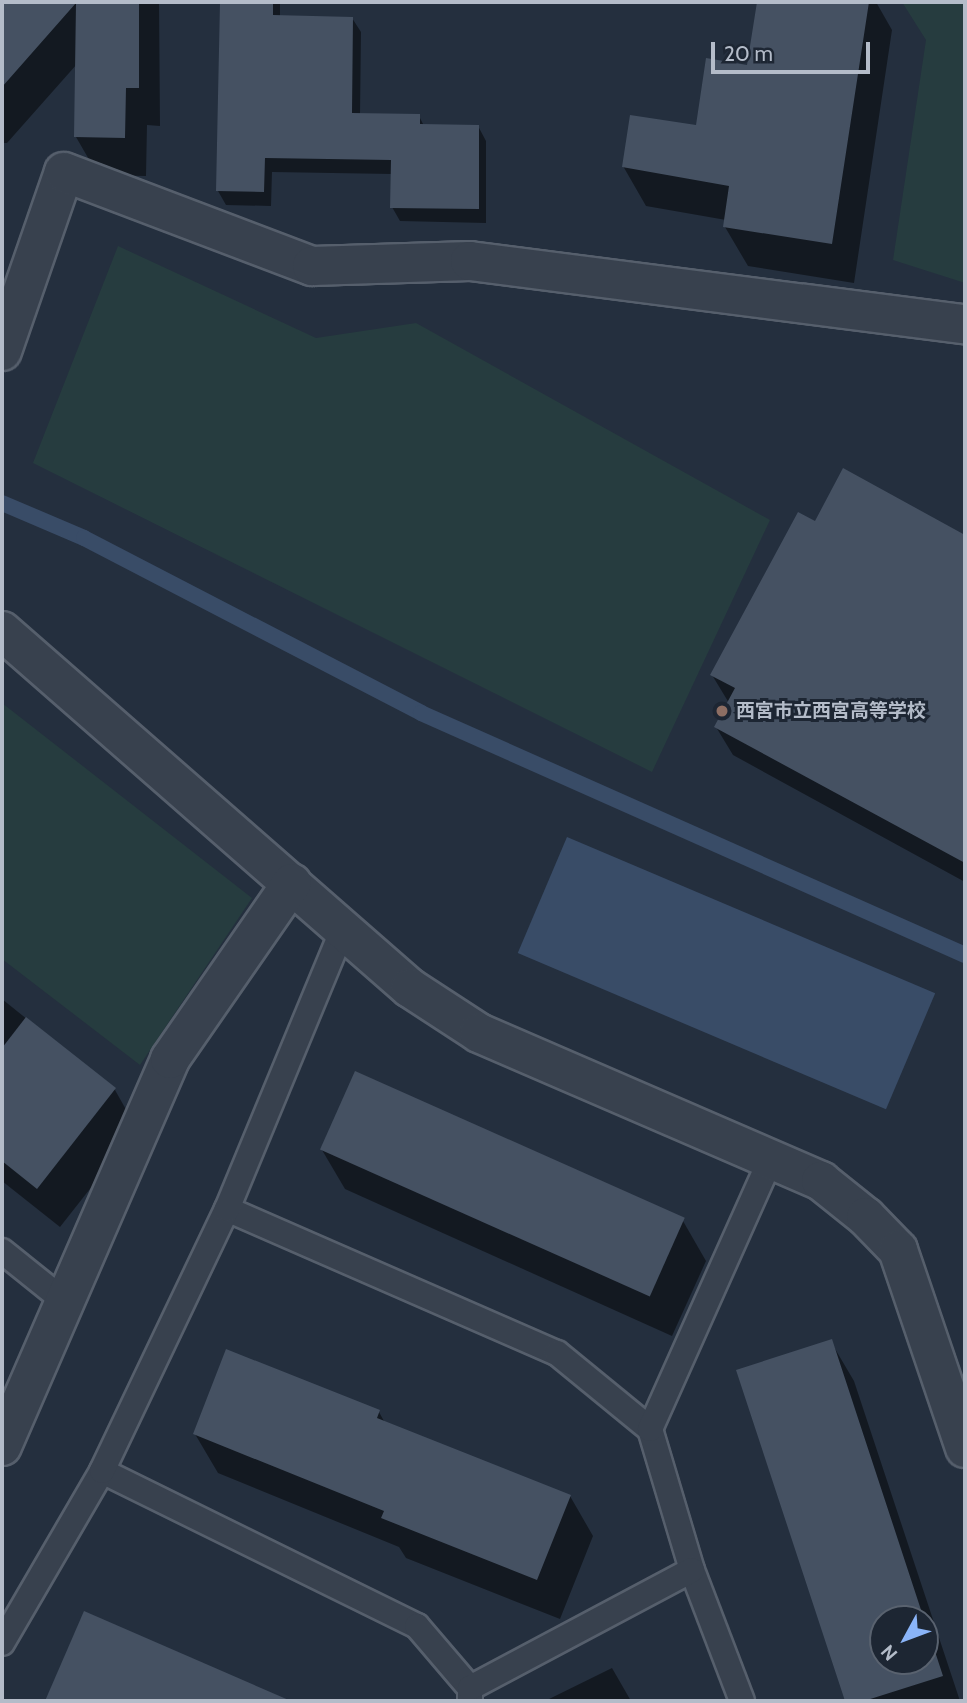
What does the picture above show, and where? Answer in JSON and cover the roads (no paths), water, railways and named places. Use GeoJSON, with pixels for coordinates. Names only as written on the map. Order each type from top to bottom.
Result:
{"type":"FeatureCollection","features":[{"type":"Feature","properties":{"kind":"street"},"geometry":{"type":"LineString","coordinates":[[2,351],[64,172],[312,266],[470,261],[965,324]]}},
{"type":"Feature","properties":{"kind":"street"},"geometry":{"type":"LineString","coordinates":[[2,631],[410,988],[480,1033],[821,1181],[866,1217],[898,1250],[965,1448]]}},
{"type":"Feature","properties":{"kind":"street"},"geometry":{"type":"LineString","coordinates":[[2,1446],[63,1300],[170,1059],[292,883]]}},
{"type":"Feature","properties":{"kind":"lane"},"geometry":{"type":"LineString","coordinates":[[2,1643],[102,1471],[227,1209],[343,929]]}},
{"type":"Feature","properties":{"kind":"lane"},"geometry":{"type":"LineString","coordinates":[[650,1429],[771,1158]]}},
{"type":"Feature","properties":{"kind":"lane"},"geometry":{"type":"LineString","coordinates":[[227,1209],[557,1353],[650,1429],[692,1570],[742,1701]]}},
{"type":"Feature","properties":{"kind":"lane"},"geometry":{"type":"LineString","coordinates":[[2,1251],[63,1300]]}},
{"type":"Feature","properties":{"kind":"lane"},"geometry":{"type":"LineString","coordinates":[[102,1471],[417,1626],[470,1694],[692,1570]]}},
{"type":"Feature","properties":{"kind":"water"},"geometry":{"type":"Polygon","coordinates":[[[567,837],[935,993],[886,1109],[518,953],[567,837]]]}},
{"type":"Feature","properties":{"kind":"waterway"},"geometry":{"type":"LineString","coordinates":[[2,503],[84,538],[421,713],[965,955]]}},
{"type":"Feature","properties":{"kind":"place","name":"西宮市立西宮高等学校"},"geometry":{"type":"Point","coordinates":[722,711]}}]}
